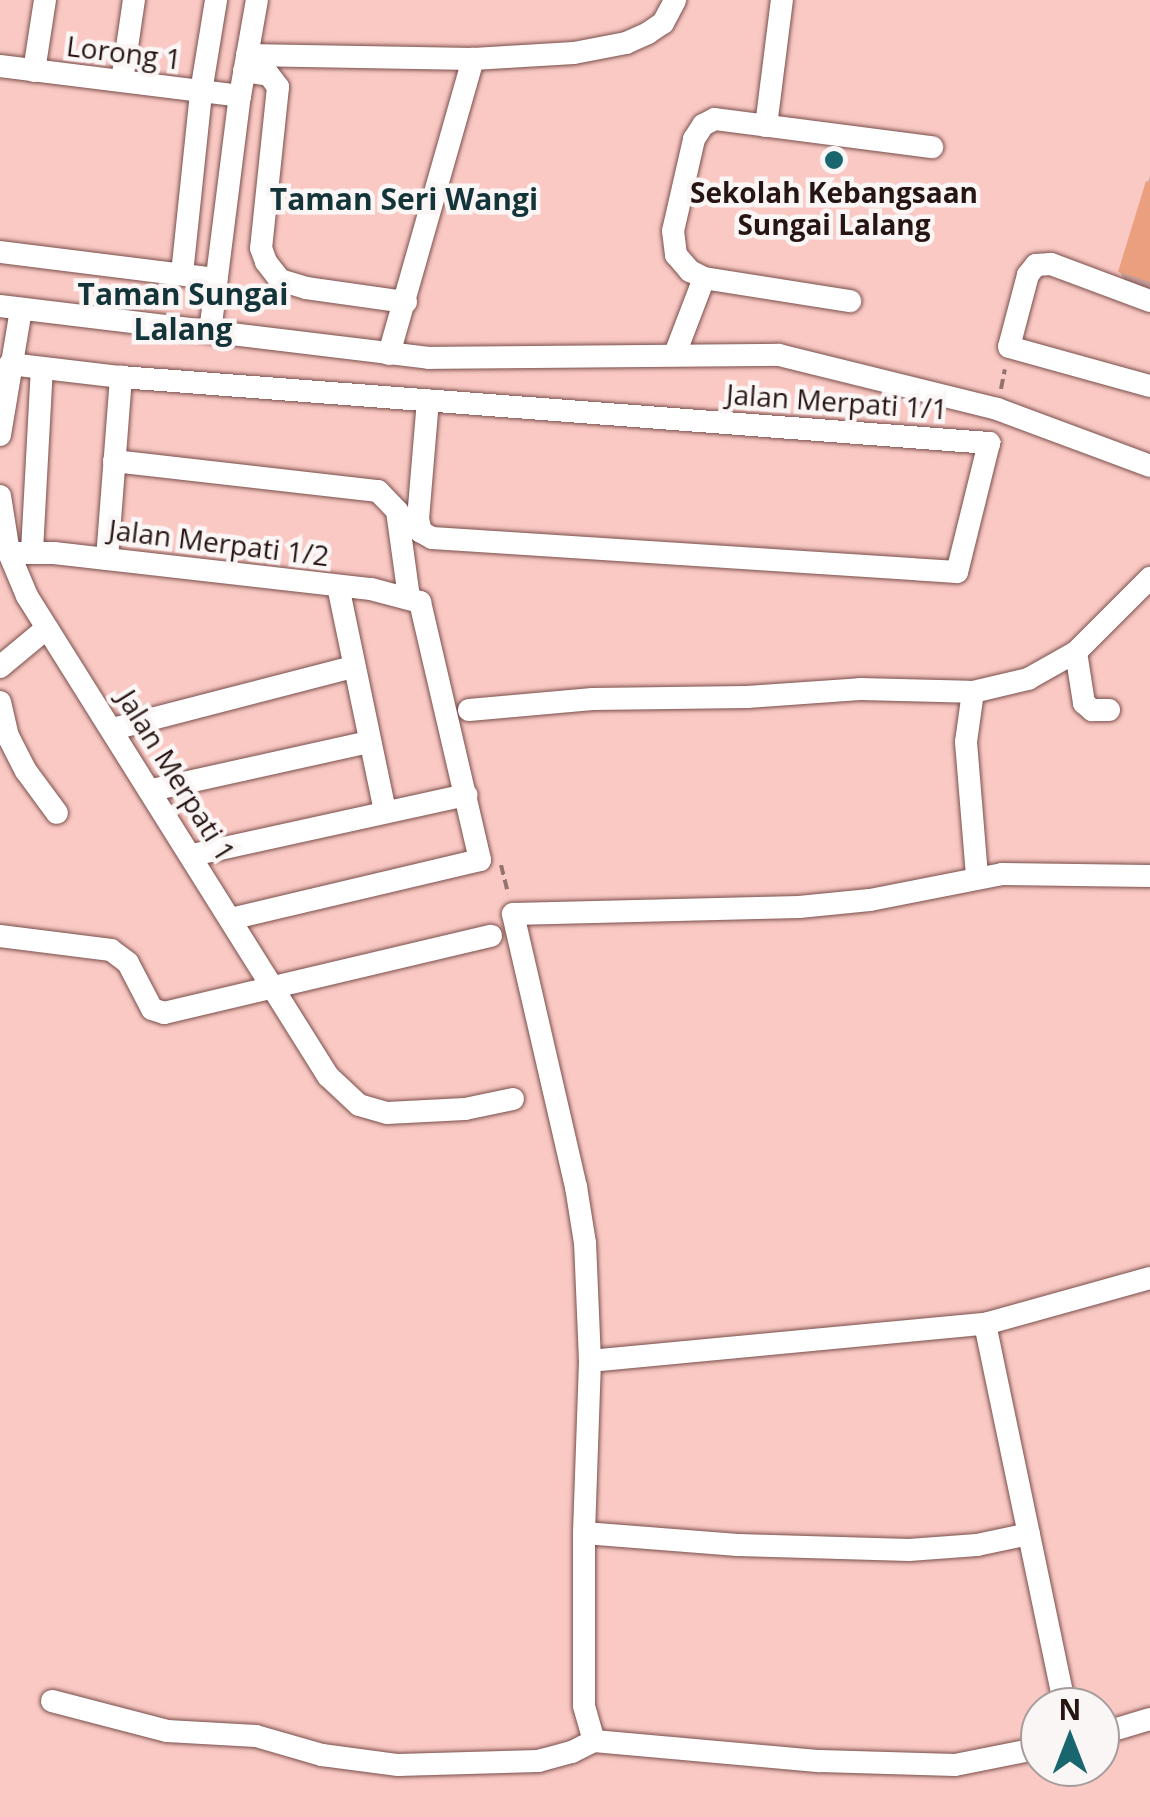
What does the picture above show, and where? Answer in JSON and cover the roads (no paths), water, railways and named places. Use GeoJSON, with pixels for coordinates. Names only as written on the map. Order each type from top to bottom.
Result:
{"type":"FeatureCollection","features":[{"type":"Feature","properties":{"kind":"street"},"geometry":{"type":"LineString","coordinates":[[34,71],[45,0]]}},
{"type":"Feature","properties":{"kind":"street"},"geometry":{"type":"LineString","coordinates":[[122,81],[134,0]]}},
{"type":"Feature","properties":{"kind":"street"},"geometry":{"type":"LineString","coordinates":[[182,274],[200,92],[216,0]]}},
{"type":"Feature","properties":{"kind":"street"},"geometry":{"type":"LineString","coordinates":[[210,332],[240,96],[258,0]]}},
{"type":"Feature","properties":{"kind":"street"},"geometry":{"type":"LineString","coordinates":[[245,63],[522,58],[626,43],[663,23],[675,0]]}},
{"type":"Feature","properties":{"kind":"street"},"geometry":{"type":"LineString","coordinates":[[766,126],[782,0]]}},
{"type":"Feature","properties":{"kind":"street"},"geometry":{"type":"LineString","coordinates":[[389,354],[473,59]]}},
{"type":"Feature","properties":{"kind":"street"},"geometry":{"type":"LineString","coordinates":[[245,63],[270,76],[278,87],[261,248],[266,262],[280,280],[306,288],[406,302]]}},
{"type":"Feature","properties":{"kind":"street","name":"Lorong 1"},"geometry":{"type":"LineString","coordinates":[[0,66],[240,96]]}},
{"type":"Feature","properties":{"kind":"street"},"geometry":{"type":"LineString","coordinates":[[850,301],[704,278],[690,272],[676,255],[673,231],[694,140],[702,125],[715,119],[932,147]]}},
{"type":"Feature","properties":{"kind":"street"},"geometry":{"type":"LineString","coordinates":[[0,252],[216,278]]}},
{"type":"Feature","properties":{"kind":"street"},"geometry":{"type":"LineString","coordinates":[[1150,300],[1051,264],[1036,265],[1028,275],[1009,347],[1150,386]]}},
{"type":"Feature","properties":{"kind":"street"},"geometry":{"type":"LineString","coordinates":[[675,354],[704,278]]}},
{"type":"Feature","properties":{"kind":"street"},"geometry":{"type":"LineString","coordinates":[[0,435],[10,364],[11,308],[460,360],[779,355],[997,409],[1150,466]]}},
{"type":"Feature","properties":{"kind":"street","name":"Jalan Merpati 1/1"},"geometry":{"type":"LineString","coordinates":[[10,364],[121,376],[990,443]]}},
{"type":"Feature","properties":{"kind":"street"},"geometry":{"type":"LineString","coordinates":[[20,552],[42,369]]}},
{"type":"Feature","properties":{"kind":"street"},"geometry":{"type":"LineString","coordinates":[[106,559],[121,376]]}},
{"type":"Feature","properties":{"kind":"street"},"geometry":{"type":"LineString","coordinates":[[428,400],[421,532],[432,538],[957,572],[997,409]]}},
{"type":"Feature","properties":{"kind":"street"},"geometry":{"type":"LineString","coordinates":[[114,460],[378,492],[396,511],[480,860],[230,919]]}},
{"type":"Feature","properties":{"kind":"street","name":"Jalan Merpati 1"},"geometry":{"type":"LineString","coordinates":[[0,496],[47,628],[194,855],[272,990],[328,1076],[359,1105],[387,1113],[465,1109],[514,1099]]}},
{"type":"Feature","properties":{"kind":"street","name":"Jalan Merpati 1/2"},"geometry":{"type":"LineString","coordinates":[[20,552],[338,586],[418,603]]}},
{"type":"Feature","properties":{"kind":"street"},"geometry":{"type":"LineString","coordinates":[[469,710],[594,699],[747,697],[860,689],[973,692],[1028,678],[1076,652],[1150,578]]}},
{"type":"Feature","properties":{"kind":"street"},"geometry":{"type":"LineString","coordinates":[[338,586],[384,811]]}},
{"type":"Feature","properties":{"kind":"street"},"geometry":{"type":"LineString","coordinates":[[0,667],[47,628]]}},
{"type":"Feature","properties":{"kind":"street"},"geometry":{"type":"LineString","coordinates":[[1076,652],[1084,703],[1092,710],[1109,710]]}},
{"type":"Feature","properties":{"kind":"street"},"geometry":{"type":"LineString","coordinates":[[113,728],[353,667]]}},
{"type":"Feature","properties":{"kind":"street"},"geometry":{"type":"LineString","coordinates":[[973,692],[966,742],[977,877]]}},
{"type":"Feature","properties":{"kind":"street"},"geometry":{"type":"LineString","coordinates":[[0,702],[17,754],[57,813]]}},
{"type":"Feature","properties":{"kind":"street"},"geometry":{"type":"LineString","coordinates":[[152,790],[369,742]]}},
{"type":"Feature","properties":{"kind":"street"},"geometry":{"type":"LineString","coordinates":[[194,855],[466,795]]}},
{"type":"Feature","properties":{"kind":"street"},"geometry":{"type":"LineString","coordinates":[[594,1740],[584,1705],[590,1360],[584,1243],[576,1187],[513,914],[798,907],[870,900],[977,877],[1108,873],[1150,876]]}},
{"type":"Feature","properties":{"kind":"street"},"geometry":{"type":"LineString","coordinates":[[0,936],[111,950],[128,963],[152,1009],[164,1013],[491,936]]}},
{"type":"Feature","properties":{"kind":"street"},"geometry":{"type":"LineString","coordinates":[[590,1360],[985,1324],[1150,1278]]}},
{"type":"Feature","properties":{"kind":"street"},"geometry":{"type":"LineString","coordinates":[[985,1324],[1060,1687]]}},
{"type":"Feature","properties":{"kind":"street"},"geometry":{"type":"LineString","coordinates":[[584,1533],[738,1545],[909,1550],[978,1545],[1028,1534]]}},
{"type":"Feature","properties":{"kind":"street"},"geometry":{"type":"LineString","coordinates":[[52,1702],[154,1728],[256,1736],[322,1755],[398,1766],[538,1761],[572,1752],[594,1740],[820,1761],[955,1765],[1020,1752]]}},
{"type":"Feature","properties":{"kind":"street"},"geometry":{"type":"LineString","coordinates":[[1120,1728],[1150,1718]]}},
{"type":"Feature","properties":{"kind":"place","name":"Sekolah Kebangsaan Sungai Lalang"},"geometry":{"type":"Point","coordinates":[834,160]}},
{"type":"Feature","properties":{"kind":"district","name":"Taman Seri Wangi"},"geometry":{"type":"Point","coordinates":[404,199]}},
{"type":"Feature","properties":{"kind":"district","name":"Taman Sungai Lalang"},"geometry":{"type":"Point","coordinates":[183,311]}}]}
